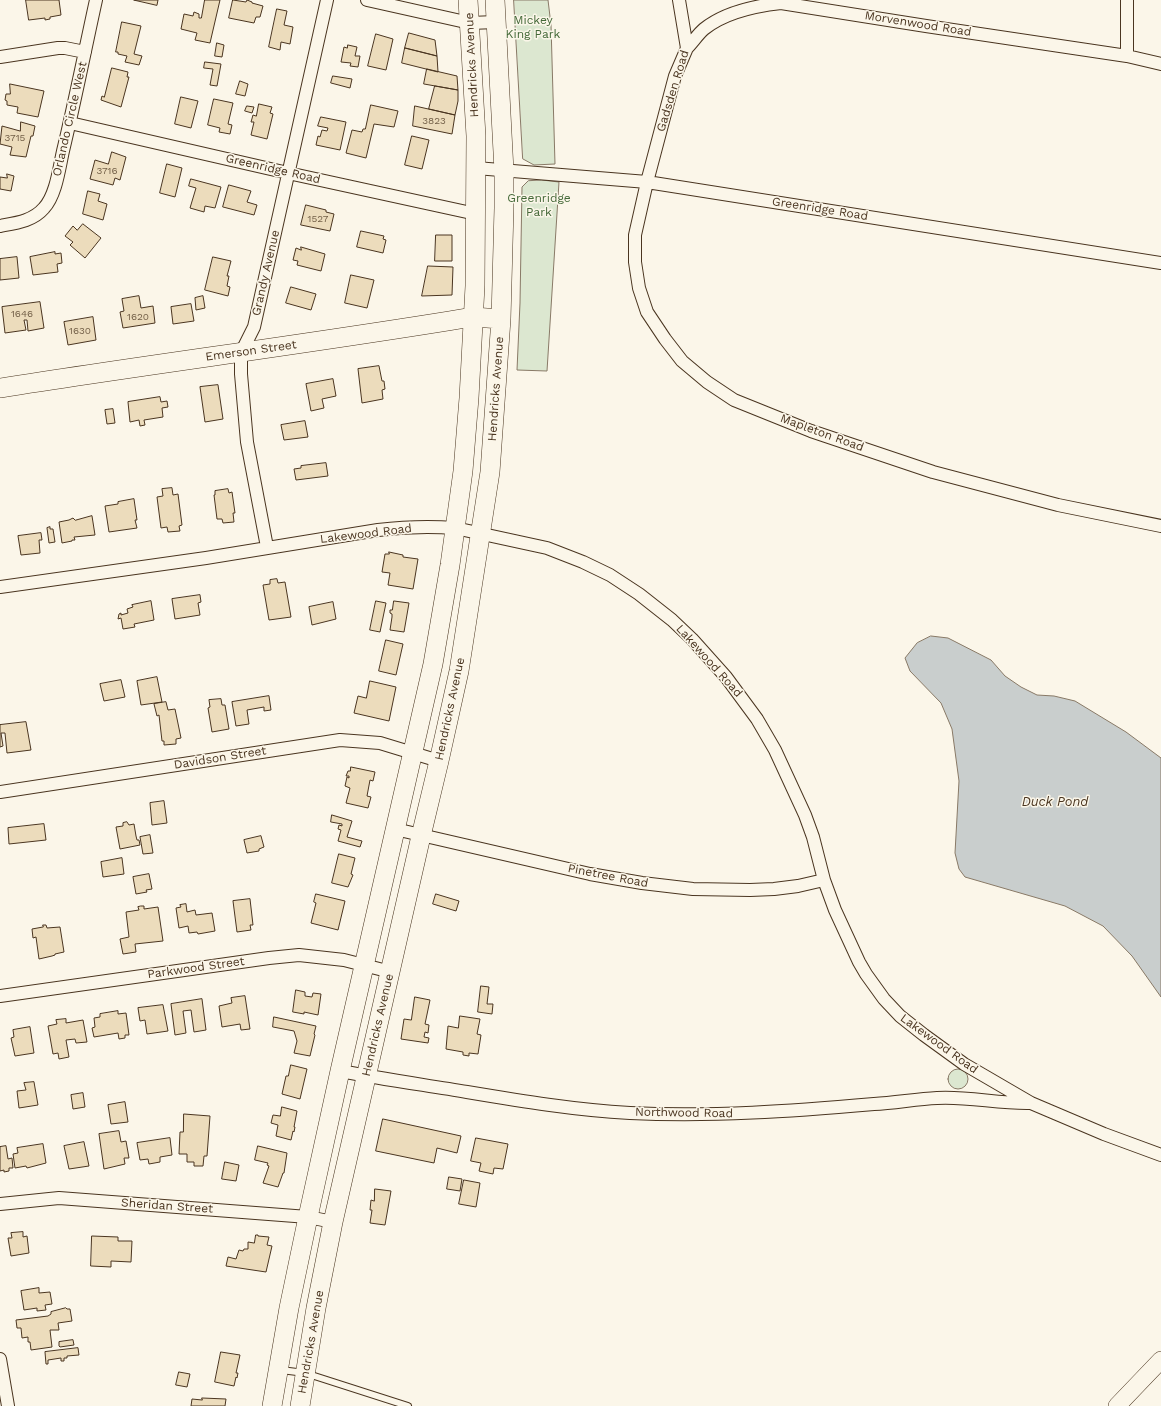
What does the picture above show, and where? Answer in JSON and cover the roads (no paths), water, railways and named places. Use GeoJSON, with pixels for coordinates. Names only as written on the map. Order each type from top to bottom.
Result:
{"type":"FeatureCollection","features":[{"type":"Feature","properties":{"kind":"main road","name":"Hendricks Avenue"},"geometry":{"type":"LineString","coordinates":[[272,1406],[289,1308],[308,1217],[364,964],[414,753],[433,664],[450,565],[463,471],[470,398],[473,318],[476,168],[468,0]]}},
{"type":"Feature","properties":{"kind":"main road","name":"Hendricks Avenue"},"geometry":{"type":"LineString","coordinates":[[300,1406],[333,1222],[459,671],[482,533],[490,472],[501,312],[504,171],[495,0]]}},
{"type":"Feature","properties":{"kind":"main road"},"geometry":{"type":"LineString","coordinates":[[476,214],[488,227],[492,237],[493,267],[501,312]]}},
{"type":"Feature","properties":{"kind":"main road","name":"Emerson Street"},"geometry":{"type":"LineString","coordinates":[[0,388],[473,318],[501,312]]}},
{"type":"Feature","properties":{"kind":"street","name":"Orlando Circle West"},"geometry":{"type":"LineString","coordinates":[[0,226],[20,223],[36,215],[44,208],[52,196],[70,123],[96,0]]}},
{"type":"Feature","properties":{"kind":"street","name":"Grandy Avenue"},"geometry":{"type":"LineString","coordinates":[[267,547],[248,442],[241,374],[241,353],[254,327],[327,0]]}},
{"type":"Feature","properties":{"kind":"street"},"geometry":{"type":"LineString","coordinates":[[367,0],[470,23],[496,22]]}},
{"type":"Feature","properties":{"kind":"street","name":"Gadsden Road"},"geometry":{"type":"LineString","coordinates":[[647,182],[675,76],[687,48],[679,0]]}},
{"type":"Feature","properties":{"kind":"street"},"geometry":{"type":"LineString","coordinates":[[1127,0],[1127,56]]}},
{"type":"Feature","properties":{"kind":"street","name":"Morvenwood Road"},"geometry":{"type":"LineString","coordinates":[[687,48],[704,29],[726,16],[760,5],[780,2],[926,26],[1127,56],[1161,64]]}},
{"type":"Feature","properties":{"kind":"street"},"geometry":{"type":"LineString","coordinates":[[0,57],[58,48],[85,52]]}},
{"type":"Feature","properties":{"kind":"street","name":"Greenridge Road"},"geometry":{"type":"LineString","coordinates":[[70,123],[476,214]]}},
{"type":"Feature","properties":{"kind":"street","name":"Greenridge Road"},"geometry":{"type":"LineString","coordinates":[[476,168],[647,182],[1161,263]]}},
{"type":"Feature","properties":{"kind":"street","name":"Mapleton Road"},"geometry":{"type":"LineString","coordinates":[[647,182],[635,235],[635,262],[639,288],[647,312],[682,361],[708,382],[734,400],[811,431],[933,472],[1058,506],[1161,526]]}},
{"type":"Feature","properties":{"kind":"street","name":"Lakewood Road"},"geometry":{"type":"LineString","coordinates":[[0,587],[206,558],[378,530],[402,528],[444,527],[482,533],[547,548],[583,562],[603,572],[639,594],[667,616],[692,639],[726,677],[745,702],[775,750],[805,815],[813,837],[824,880],[835,910],[859,962],[884,999],[900,1016],[958,1060],[1031,1103],[1104,1134],[1161,1155]]}},
{"type":"Feature","properties":{"kind":"street","name":"Davidson Street"},"geometry":{"type":"LineString","coordinates":[[0,792],[340,740],[380,743],[439,761]]}},
{"type":"Feature","properties":{"kind":"street","name":"Pinetree Road"},"geometry":{"type":"LineString","coordinates":[[395,829],[590,874],[642,883],[694,889],[750,890],[798,886],[824,880]]}},
{"type":"Feature","properties":{"kind":"street","name":"Parkwood Street"},"geometry":{"type":"LineString","coordinates":[[0,996],[299,955],[344,960],[391,972]]}},
{"type":"Feature","properties":{"kind":"street","name":"Northwood Road"},"geometry":{"type":"LineString","coordinates":[[340,1071],[554,1106],[630,1113],[701,1115],[736,1114],[809,1110],[902,1102],[938,1097],[970,1098],[1013,1104],[1031,1103]]}},
{"type":"Feature","properties":{"kind":"street","name":"Sheridan Street"},"geometry":{"type":"LineString","coordinates":[[0,1204],[60,1198],[308,1217],[333,1222]]}},
{"type":"Feature","properties":{"kind":"street"},"geometry":{"type":"LineString","coordinates":[[0,1359],[5,1404]]}},
{"type":"Feature","properties":{"kind":"street"},"geometry":{"type":"LineString","coordinates":[[1117,1406],[1161,1360]]}},
{"type":"Feature","properties":{"kind":"lane"},"geometry":{"type":"LineString","coordinates":[[278,1369],[305,1373],[408,1406]]}},
{"type":"Feature","properties":{"kind":"water","name":"Duck Pond"},"geometry":{"type":"Polygon","coordinates":[[[931,636],[948,638],[991,660],[1005,676],[1021,687],[1037,695],[1054,696],[1075,701],[1126,732],[1161,758],[1161,997],[1132,956],[1103,926],[1065,906],[965,877],[959,869],[955,853],[959,781],[952,729],[941,703],[910,671],[905,658],[917,643],[931,636]]]}},
{"type":"Feature","properties":{"kind":"park label","name":"Mickey King Park"},"geometry":{"type":"Point","coordinates":[533,27]}},
{"type":"Feature","properties":{"kind":"park label","name":"Greenridge Park"},"geometry":{"type":"Point","coordinates":[539,205]}}]}
